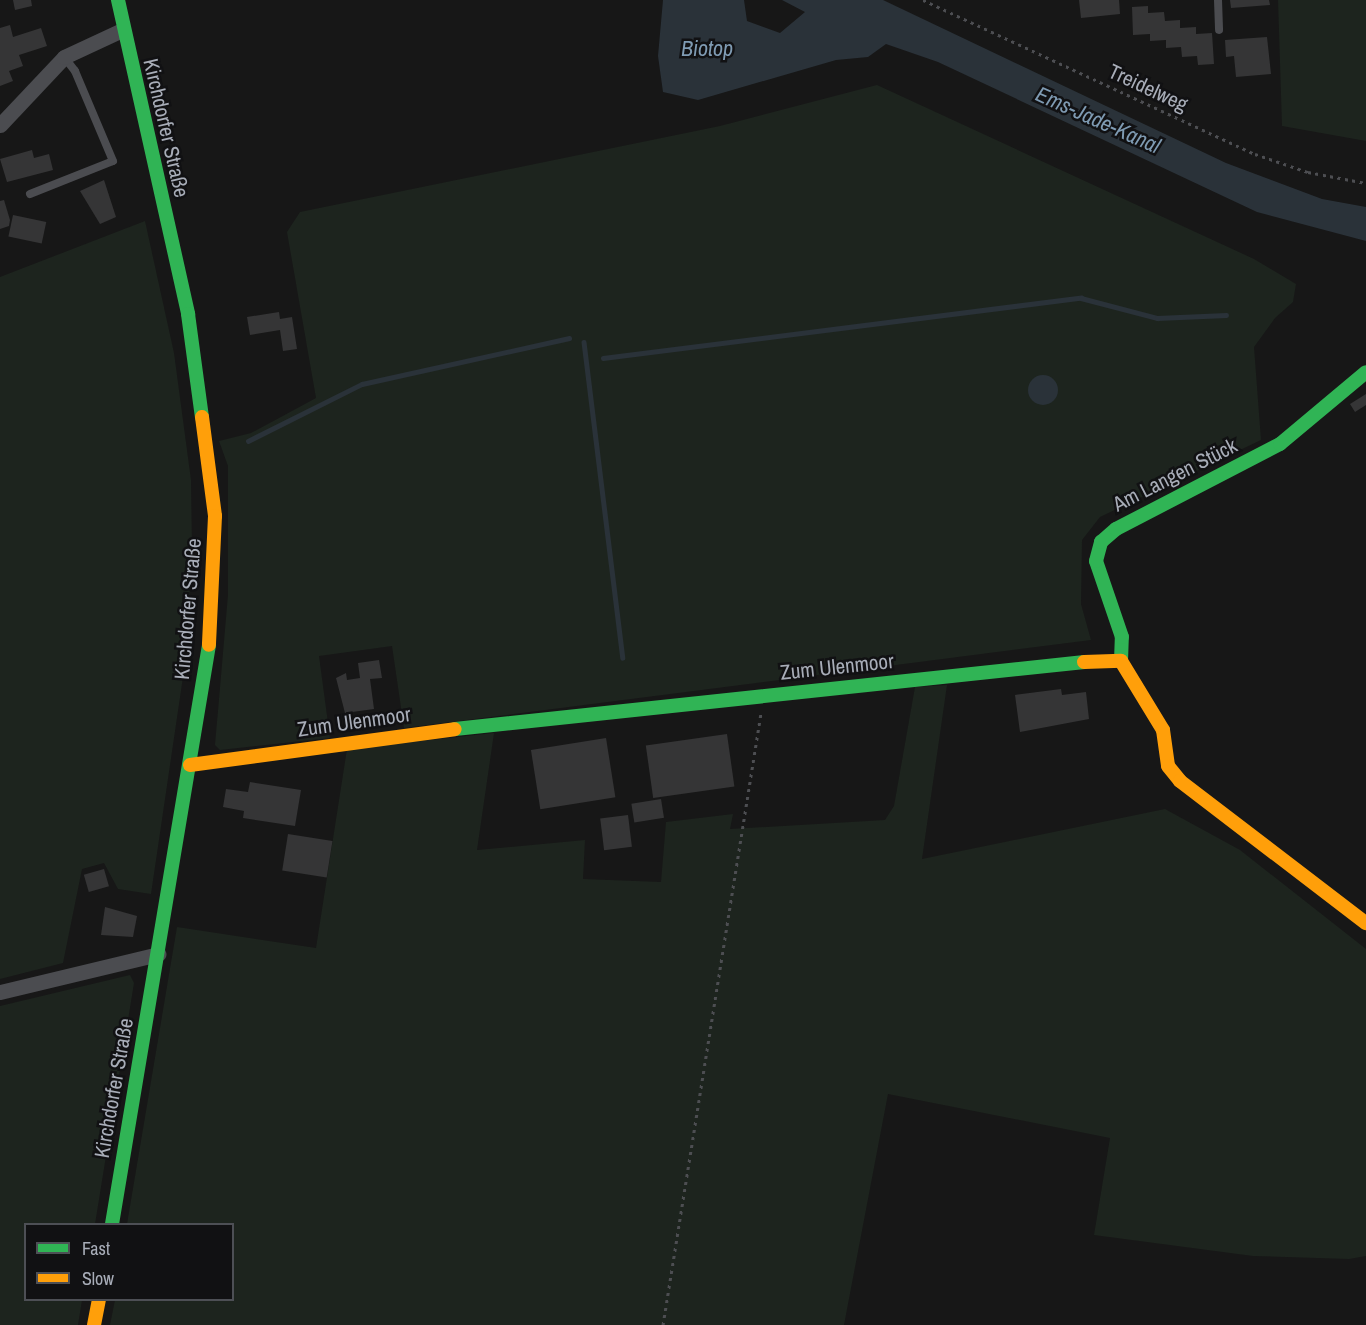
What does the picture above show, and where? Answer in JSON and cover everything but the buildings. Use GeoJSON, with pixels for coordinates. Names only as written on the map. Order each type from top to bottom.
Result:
{"type":"FeatureCollection","features":[{"type":"Feature","properties":{"kind":"street","name":"Kirchdorfer Straße"},"geometry":{"type":"LineString","coordinates":[[112,1223],[190,765],[214,585],[216,516],[211,461],[188,314],[122,30],[118,0]]}},
{"type":"Feature","properties":{"kind":"street"},"geometry":{"type":"LineString","coordinates":[[0,125],[64,57],[122,30]]}},
{"type":"Feature","properties":{"kind":"street","name":"Am Langen Stück"},"geometry":{"type":"LineString","coordinates":[[1121,661],[1122,636],[1096,561],[1101,542],[1116,529],[1280,444],[1366,372]]}},
{"type":"Feature","properties":{"kind":"street","name":"Zum Ulenmoor"},"geometry":{"type":"LineString","coordinates":[[190,765],[412,734],[1095,658],[1121,661]]}},
{"type":"Feature","properties":{"kind":"street"},"geometry":{"type":"LineString","coordinates":[[1121,661],[1163,730],[1168,766],[1179,781],[1366,923]]}},
{"type":"Feature","properties":{"kind":"street"},"geometry":{"type":"LineString","coordinates":[[0,992],[158,954]]}},
{"type":"Feature","properties":{"kind":"street"},"geometry":{"type":"LineString","coordinates":[[94,1325],[99,1301]]}},
{"type":"Feature","properties":{"kind":"lane"},"geometry":{"type":"LineString","coordinates":[[1218,0],[1219,30]]}},
{"type":"Feature","properties":{"kind":"lane"},"geometry":{"type":"LineString","coordinates":[[30,194],[113,161],[75,71],[64,57]]}},
{"type":"Feature","properties":{"kind":"path","name":"Treidelweg"},"geometry":{"type":"LineString","coordinates":[[923,0],[1255,154],[1308,172],[1366,183]]}},
{"type":"Feature","properties":{"kind":"path"},"geometry":{"type":"LineString","coordinates":[[663,1325],[764,696]]}},
{"type":"Feature","properties":{"kind":"shaded area"},"geometry":{"type":"Polygon","coordinates":[[[1278,0],[1366,0],[1366,141],[1282,126],[1278,0]]]}},
{"type":"Feature","properties":{"kind":"shaded area"},"geometry":{"type":"Polygon","coordinates":[[[877,85],[1254,259],[1296,284],[1293,302],[1275,318],[1254,347],[1261,440],[1100,517],[1082,540],[1081,604],[1091,640],[404,728],[392,646],[319,656],[330,738],[220,750],[215,745],[228,595],[228,466],[219,441],[251,433],[316,398],[287,232],[300,212],[720,126],[877,85]]]}},
{"type":"Feature","properties":{"kind":"shaded area"},"geometry":{"type":"Polygon","coordinates":[[[145,221],[174,353],[191,480],[192,549],[188,643],[151,894],[118,889],[104,863],[82,869],[63,963],[0,979],[0,277],[145,221]]]}},
{"type":"Feature","properties":{"kind":"shaded area"},"geometry":{"type":"Polygon","coordinates":[[[947,685],[922,859],[1165,809],[1240,850],[1366,949],[1366,1256],[1349,1259],[1253,1256],[1094,1235],[1110,1138],[888,1094],[844,1325],[110,1325],[115,1301],[234,1301],[234,1223],[127,1223],[177,927],[316,948],[347,749],[494,733],[477,850],[585,840],[583,879],[661,882],[666,822],[733,814],[730,829],[885,820],[894,806],[915,687],[947,685]]]}},
{"type":"Feature","properties":{"kind":"shaded area"},"geometry":{"type":"Polygon","coordinates":[[[130,975],[134,983],[95,1223],[24,1223],[24,1301],[82,1301],[78,1325],[0,1325],[0,1006],[130,975]]]}},
{"type":"Feature","properties":{"kind":"water"},"geometry":{"type":"Polygon","coordinates":[[[663,0],[744,0],[747,21],[780,33],[805,12],[782,0],[883,0],[1226,163],[1322,199],[1366,207],[1366,241],[1257,212],[938,62],[886,44],[868,57],[836,60],[698,100],[663,92],[658,56],[663,0]]]}},
{"type":"Feature","properties":{"kind":"water"},"geometry":{"type":"Polygon","coordinates":[[[1043,375],[1054,379],[1058,390],[1054,401],[1043,405],[1032,401],[1028,390],[1032,379],[1043,375]]]}},
{"type":"Feature","properties":{"kind":"waterway"},"geometry":{"type":"LineString","coordinates":[[603,358],[1081,298],[1157,318],[1226,315]]}},
{"type":"Feature","properties":{"kind":"waterway"},"geometry":{"type":"LineString","coordinates":[[248,441],[362,384],[569,338]]}},
{"type":"Feature","properties":{"kind":"waterway"},"geometry":{"type":"LineString","coordinates":[[584,342],[623,658]]}},
{"type":"Feature","properties":{"kind":"traffic: fast"},"geometry":{"type":"LineString","coordinates":[[118,0],[188,314],[202,417]]}},
{"type":"Feature","properties":{"kind":"traffic: fast"},"geometry":{"type":"LineString","coordinates":[[1121,661],[1122,637],[1096,561],[1101,542],[1116,529],[1280,444],[1366,372]]}},
{"type":"Feature","properties":{"kind":"traffic: fast"},"geometry":{"type":"LineString","coordinates":[[112,1223],[209,645]]}},
{"type":"Feature","properties":{"kind":"traffic: fast"},"geometry":{"type":"LineString","coordinates":[[455,729],[1084,662]]}},
{"type":"Feature","properties":{"kind":"traffic: slow"},"geometry":{"type":"LineString","coordinates":[[202,417],[215,516],[209,645]]}},
{"type":"Feature","properties":{"kind":"traffic: slow"},"geometry":{"type":"LineString","coordinates":[[1084,662],[1121,661],[1163,730],[1168,766],[1180,781],[1366,923]]}},
{"type":"Feature","properties":{"kind":"traffic: slow"},"geometry":{"type":"LineString","coordinates":[[190,765],[455,729]]}},
{"type":"Feature","properties":{"kind":"traffic: slow"},"geometry":{"type":"LineString","coordinates":[[94,1325],[99,1301]]}},
{"type":"Feature","properties":{"kind":"water label","name":"Biotop"},"geometry":{"type":"Point","coordinates":[707,49]}},
{"type":"Feature","properties":{"kind":"water label","name":"Ems-Jade-Kanal"},"geometry":{"type":"Point","coordinates":[1098,120]}}]}
